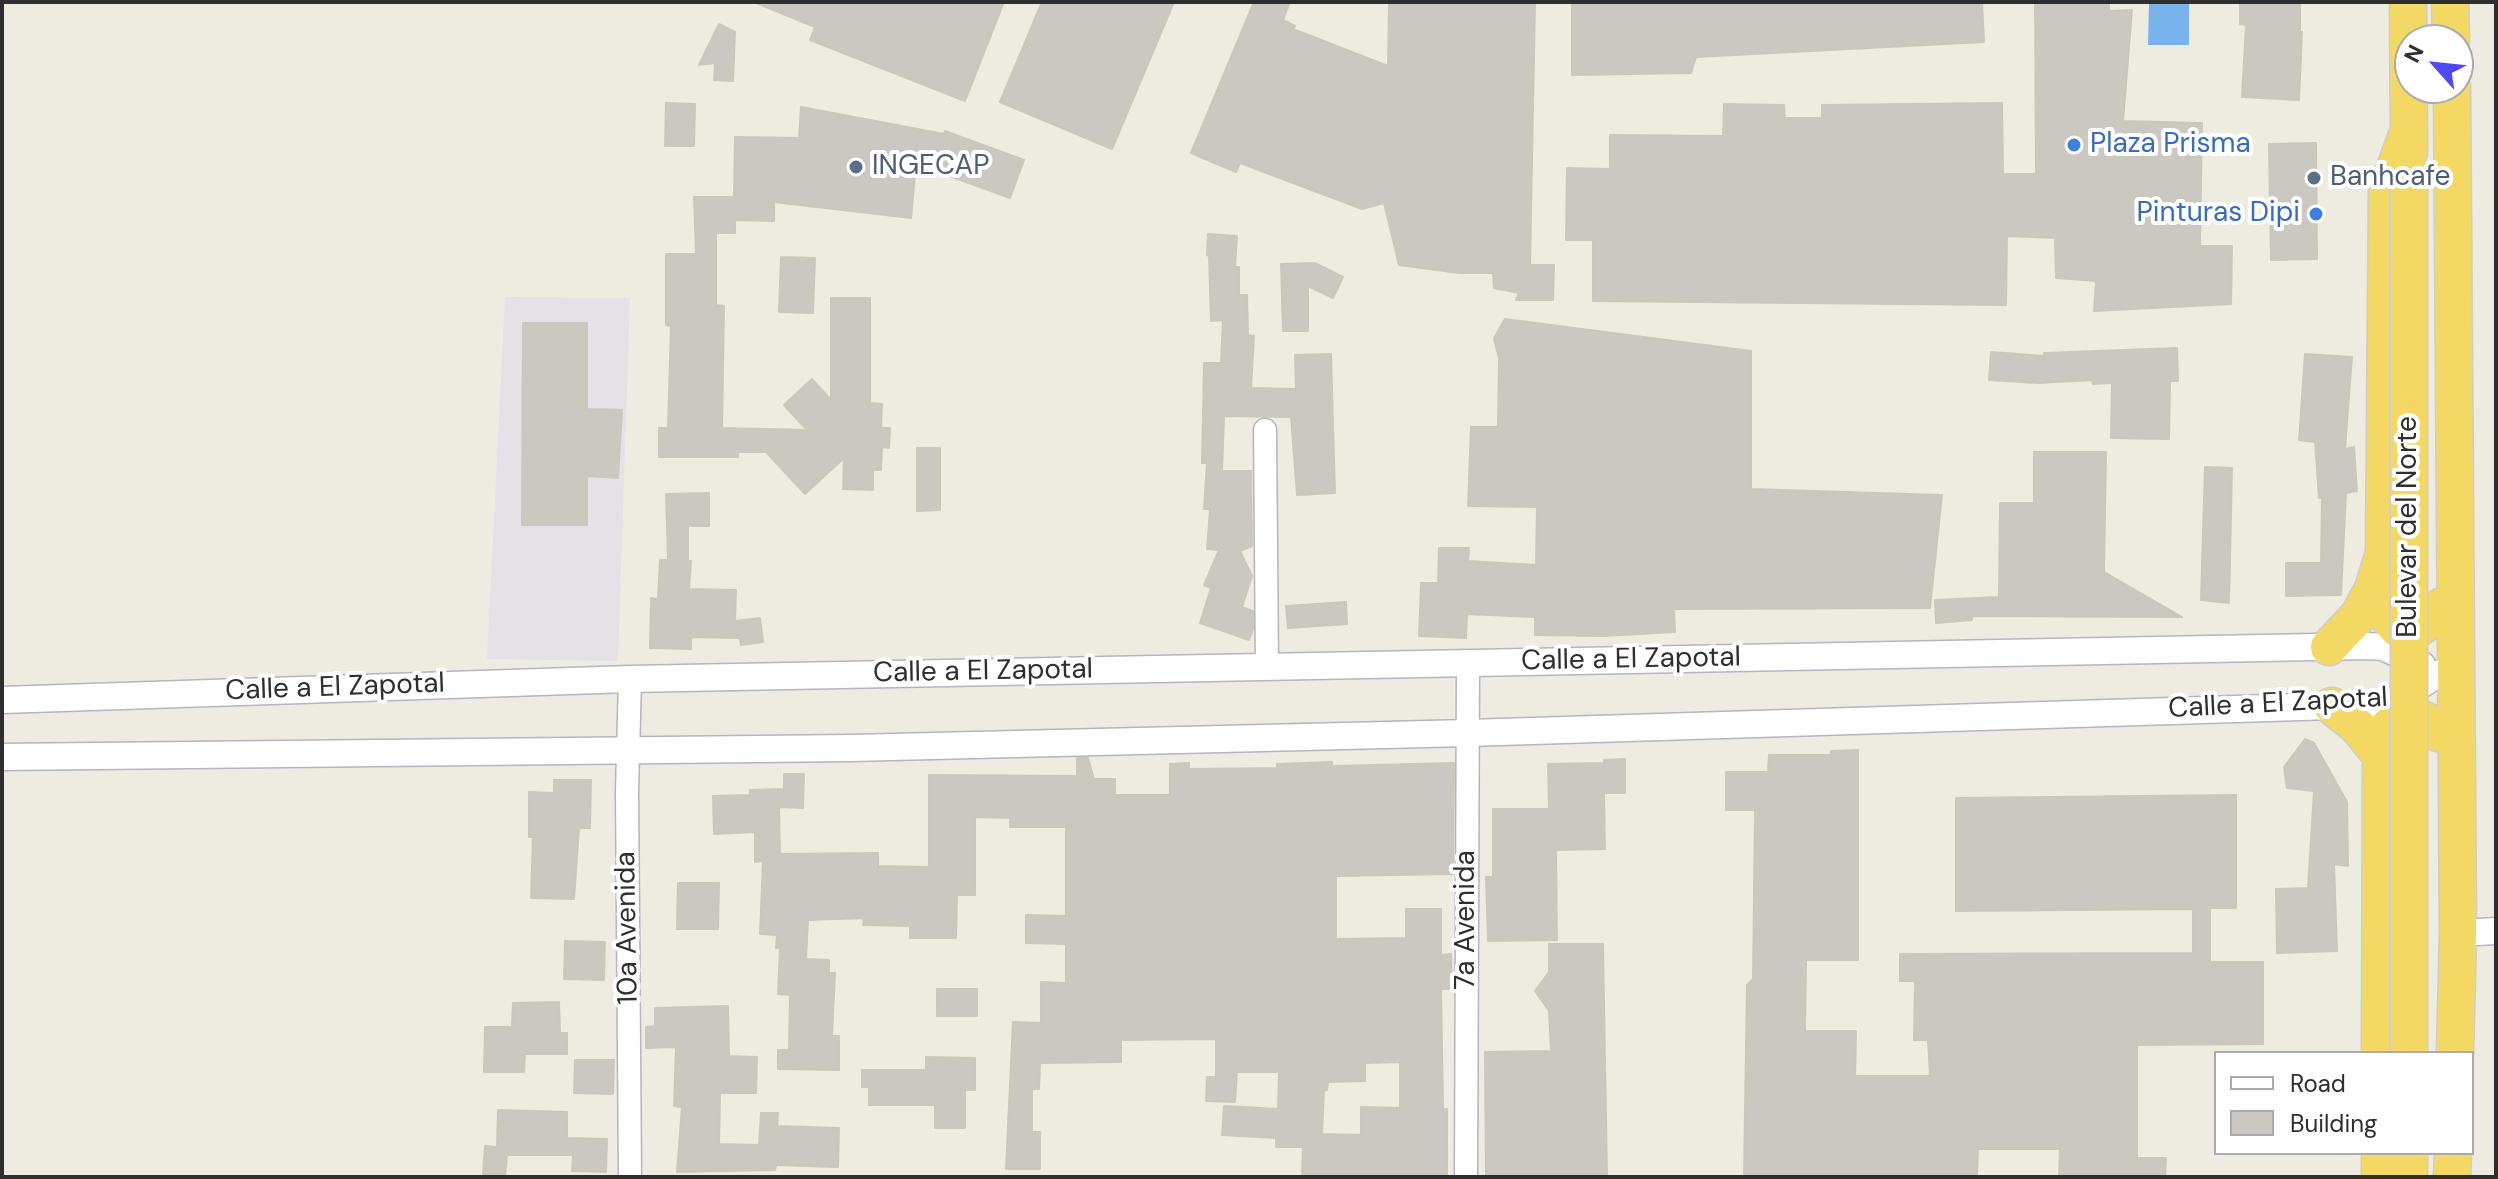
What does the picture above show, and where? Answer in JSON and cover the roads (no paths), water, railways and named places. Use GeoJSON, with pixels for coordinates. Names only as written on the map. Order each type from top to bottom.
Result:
{"type":"FeatureCollection","features":[{"type":"Feature","properties":{"kind":"highway","name":"Bulevar del Norte"},"geometry":{"type":"LineString","coordinates":[[2408,2],[2409,1051]]}},
{"type":"Feature","properties":{"kind":"highway"},"geometry":{"type":"LineString","coordinates":[[2450,2],[2451,24]]}},
{"type":"Feature","properties":{"kind":"highway","name":"Bulevar del Norte"},"geometry":{"type":"LineString","coordinates":[[2452,104],[2458,933],[2455,1051]]}},
{"type":"Feature","properties":{"kind":"highway"},"geometry":{"type":"LineString","coordinates":[[2329,647],[2353,623],[2373,589],[2384,553],[2387,190],[2409,130]]}},
{"type":"Feature","properties":{"kind":"highway"},"geometry":{"type":"LineString","coordinates":[[2441,1051],[2438,733],[2445,243],[2453,226]]}},
{"type":"Feature","properties":{"kind":"highway"},"geometry":{"type":"LineString","coordinates":[[2373,589],[2380,608],[2397,628],[2409,631],[2429,621],[2442,606]]}},
{"type":"Feature","properties":{"kind":"highway"},"geometry":{"type":"LineString","coordinates":[[2332,706],[2358,727],[2381,756]]}},
{"type":"Feature","properties":{"kind":"highway"},"geometry":{"type":"LineString","coordinates":[[2380,1051],[2381,756],[2388,727],[2396,720],[2418,717],[2430,723],[2438,733]]}},
{"type":"Feature","properties":{"kind":"highway"},"geometry":{"type":"LineString","coordinates":[[2380,1155],[2380,1177]]}},
{"type":"Feature","properties":{"kind":"highway"},"geometry":{"type":"LineString","coordinates":[[2409,1155],[2409,1177]]}},
{"type":"Feature","properties":{"kind":"highway"},"geometry":{"type":"LineString","coordinates":[[2442,1155],[2442,1177]]}},
{"type":"Feature","properties":{"kind":"highway"},"geometry":{"type":"LineString","coordinates":[[2452,1177],[2453,1155]]}},
{"type":"Feature","properties":{"kind":"street"},"geometry":{"type":"LineString","coordinates":[[1265,430],[1267,667]]}},
{"type":"Feature","properties":{"kind":"street","name":"Calle a El Zapotal"},"geometry":{"type":"LineString","coordinates":[[2,700],[630,679],[2329,647],[2383,647],[2440,673]]}},
{"type":"Feature","properties":{"kind":"street","name":"7a Avenida"},"geometry":{"type":"LineString","coordinates":[[1466,1177],[1468,663]]}},
{"type":"Feature","properties":{"kind":"street","name":"Calle a El Zapotal"},"geometry":{"type":"LineString","coordinates":[[2,757],[627,752],[1468,733],[2332,706],[2381,704],[2400,698],[2440,673]]}},
{"type":"Feature","properties":{"kind":"street","name":"10a Avenida"},"geometry":{"type":"LineString","coordinates":[[630,679],[627,752],[630,1177]]}},
{"type":"Feature","properties":{"kind":"street"},"geometry":{"type":"LineString","coordinates":[[2458,933],[2496,931]]}},
{"type":"Feature","properties":{"kind":"water"},"geometry":{"type":"Polygon","coordinates":[[[2149,2],[2189,2],[2189,45],[2148,45],[2149,2]]]}},
{"type":"Feature","properties":{"kind":"place","name":"Plaza Prisma"},"geometry":{"type":"Point","coordinates":[2074,145]}},
{"type":"Feature","properties":{"kind":"place","name":"INGECAP"},"geometry":{"type":"Point","coordinates":[856,167]}},
{"type":"Feature","properties":{"kind":"place","name":"Banhcafe"},"geometry":{"type":"Point","coordinates":[2314,178]}},
{"type":"Feature","properties":{"kind":"place","name":"Pinturas Dipi"},"geometry":{"type":"Point","coordinates":[2316,214]}}]}
